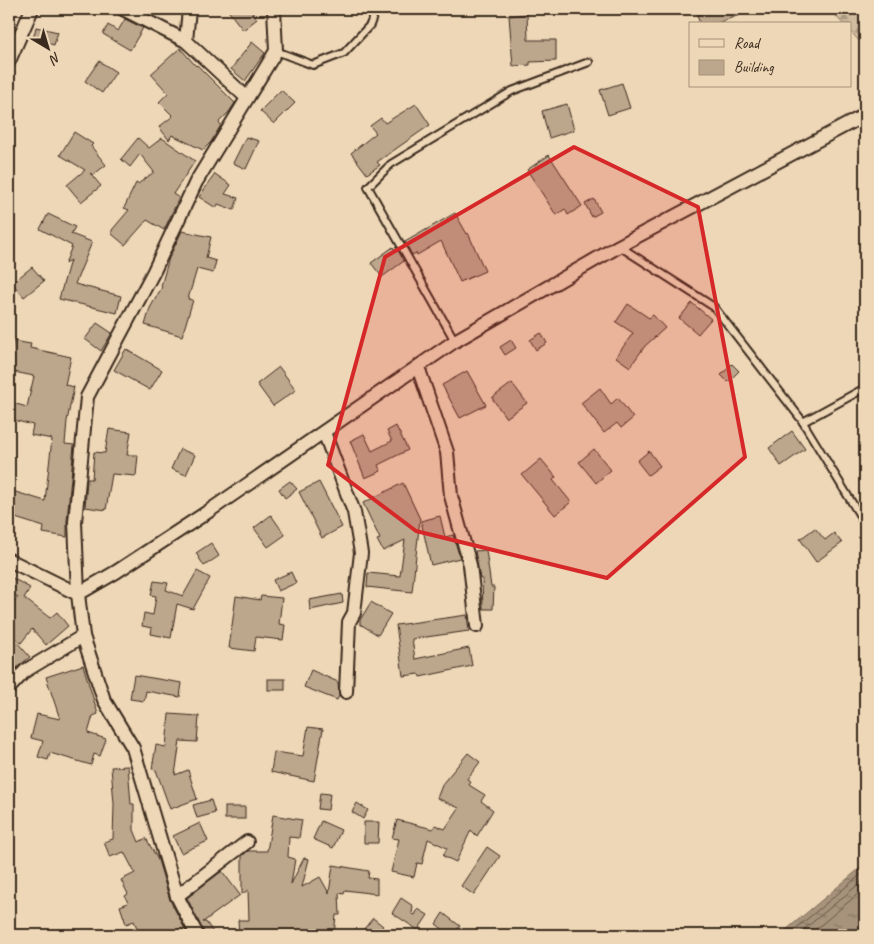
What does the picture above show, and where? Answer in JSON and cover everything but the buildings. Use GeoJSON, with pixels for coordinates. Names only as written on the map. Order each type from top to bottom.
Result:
{"type":"FeatureCollection","features":[{"type":"Feature","properties":{"kind":"street"},"geometry":{"type":"LineString","coordinates":[[9,61],[32,9]]}},
{"type":"Feature","properties":{"kind":"street"},"geometry":{"type":"LineString","coordinates":[[123,9],[186,41],[247,98]]}},
{"type":"Feature","properties":{"kind":"street"},"geometry":{"type":"LineString","coordinates":[[186,41],[188,9]]}},
{"type":"Feature","properties":{"kind":"street"},"geometry":{"type":"LineString","coordinates":[[197,935],[177,896],[133,748],[104,700],[83,636],[78,594],[75,522],[87,397],[154,271],[196,182],[276,51],[274,9]]}},
{"type":"Feature","properties":{"kind":"street"},"geometry":{"type":"LineString","coordinates":[[78,594],[116,572],[209,511],[455,341],[619,246],[865,115]]}},
{"type":"Feature","properties":{"kind":"street"},"geometry":{"type":"LineString","coordinates":[[418,367],[447,452],[451,496],[470,565],[477,626]]}},
{"type":"Feature","properties":{"kind":"street"},"geometry":{"type":"LineString","coordinates":[[324,432],[354,512],[361,553],[354,612],[349,622],[346,692]]}},
{"type":"Feature","properties":{"kind":"street"},"geometry":{"type":"LineString","coordinates":[[9,560],[78,594]]}},
{"type":"Feature","properties":{"kind":"street"},"geometry":{"type":"LineString","coordinates":[[9,688],[24,671],[83,636]]}},
{"type":"Feature","properties":{"kind":"street"},"geometry":{"type":"LineString","coordinates":[[177,896],[248,842]]}},
{"type":"Feature","properties":{"kind":"lane"},"geometry":{"type":"LineString","coordinates":[[276,51],[313,64],[344,53],[370,25],[376,9]]}},
{"type":"Feature","properties":{"kind":"lane"},"geometry":{"type":"LineString","coordinates":[[455,341],[368,187],[391,164],[512,91],[590,62]]}},
{"type":"Feature","properties":{"kind":"lane"},"geometry":{"type":"LineString","coordinates":[[619,246],[714,307],[803,422],[865,524]]}},
{"type":"Feature","properties":{"kind":"lane"},"geometry":{"type":"LineString","coordinates":[[803,422],[865,388]]}},
{"type":"Feature","properties":{"kind":"highlighted area"},"geometry":{"type":"Polygon","coordinates":[[[574,147],[698,207],[745,457],[607,578],[416,531],[328,465],[385,257],[574,147]]]}},
{"type":"Feature","properties":{"kind":"green space"},"geometry":{"type":"Polygon","coordinates":[[[830,9],[865,9],[865,47],[852,33],[852,22],[841,22],[830,9]]]}},
{"type":"Feature","properties":{"kind":"water"},"geometry":{"type":"Polygon","coordinates":[[[865,864],[865,935],[780,935],[865,864]]]}}]}
